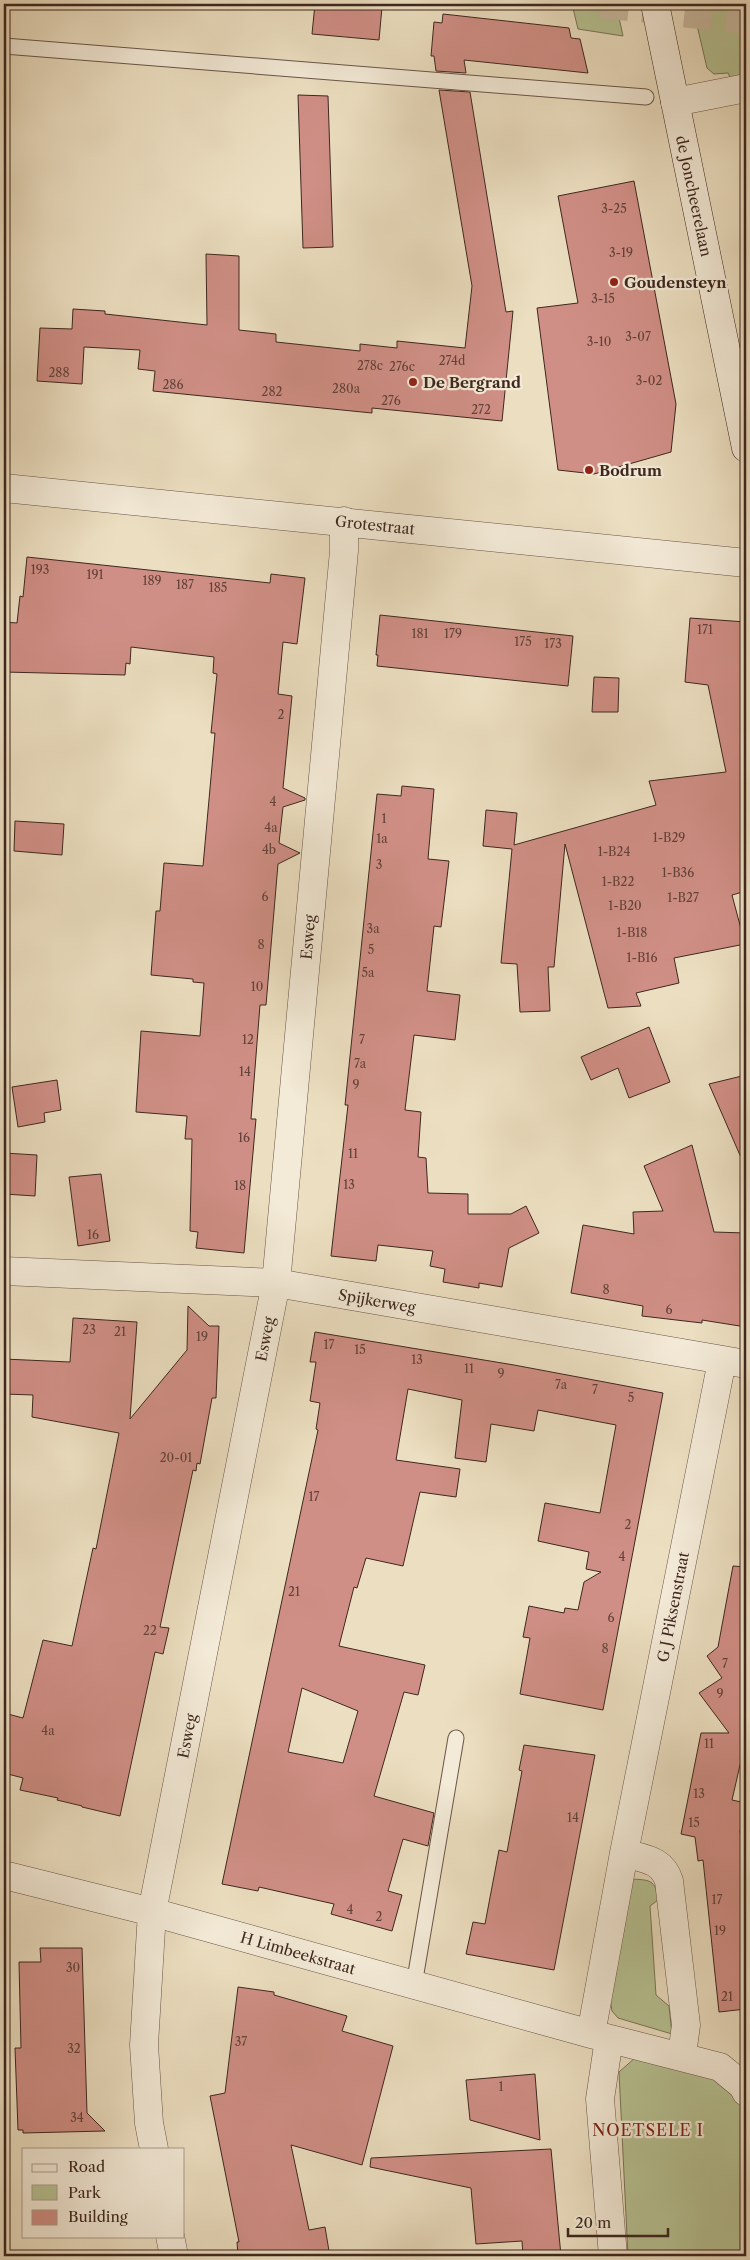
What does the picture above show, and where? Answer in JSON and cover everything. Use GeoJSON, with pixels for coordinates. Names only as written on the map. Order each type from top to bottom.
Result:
{"type":"FeatureCollection","features":[{"type":"Feature","properties":{"kind":"street","name":"de Joncheerelaan"},"geometry":{"type":"LineString","coordinates":[[655,4],[746,448]]}},
{"type":"Feature","properties":{"kind":"street"},"geometry":{"type":"LineString","coordinates":[[675,102],[746,88]]}},
{"type":"Feature","properties":{"kind":"street","name":"Grotestraat"},"geometry":{"type":"LineString","coordinates":[[4,488],[746,563]]}},
{"type":"Feature","properties":{"kind":"street","name":"Esweg"},"geometry":{"type":"LineString","coordinates":[[154,2148],[149,2122],[144,2045],[152,1912],[276,1284],[344,551],[344,522]]}},
{"type":"Feature","properties":{"kind":"street","name":"Spijkerweg"},"geometry":{"type":"LineString","coordinates":[[4,1270],[276,1284],[734,1362]]}},
{"type":"Feature","properties":{"kind":"street","name":"G J Piksenstraat"},"geometry":{"type":"LineString","coordinates":[[613,2256],[600,2099],[600,2036],[624,1853],[734,1362]]}},
{"type":"Feature","properties":{"kind":"street"},"geometry":{"type":"LineString","coordinates":[[624,1853],[657,1863],[666,1870],[669,1881],[686,2025],[682,2056]]}},
{"type":"Feature","properties":{"kind":"street","name":"H Limbeekstraat"},"geometry":{"type":"LineString","coordinates":[[4,1875],[152,1912],[600,2036]]}},
{"type":"Feature","properties":{"kind":"street"},"geometry":{"type":"LineString","coordinates":[[600,2036],[720,2066],[743,2086],[746,2092]]}},
{"type":"Feature","properties":{"kind":"street"},"geometry":{"type":"LineString","coordinates":[[170,2238],[174,2256]]}},
{"type":"Feature","properties":{"kind":"lane"},"geometry":{"type":"LineString","coordinates":[[4,46],[646,97]]}},
{"type":"Feature","properties":{"kind":"lane"},"geometry":{"type":"LineString","coordinates":[[414,1985],[456,1738]]}},
{"type":"Feature","properties":{"kind":"green space"},"geometry":{"type":"Polygon","coordinates":[[[572,4],[616,4],[623,36],[578,29],[572,4]]]}},
{"type":"Feature","properties":{"kind":"green space"},"geometry":{"type":"Polygon","coordinates":[[[692,4],[746,4],[746,76],[731,79],[728,73],[714,74],[707,68],[692,4]]]}},
{"type":"Feature","properties":{"kind":"green space"},"geometry":{"type":"Polygon","coordinates":[[[631,1879],[650,1882],[657,1893],[658,1900],[650,1906],[656,1995],[669,2006],[672,2034],[618,2018],[612,2011],[610,1998],[631,1879]]]}},
{"type":"Feature","properties":{"kind":"green space"},"geometry":{"type":"Polygon","coordinates":[[[636,2057],[715,2079],[734,2094],[746,2115],[746,2256],[628,2256],[619,2072],[636,2057]]]}},
{"type":"Feature","properties":{"kind":"building"},"geometry":{"type":"Polygon","coordinates":[[[315,4],[382,7],[379,40],[312,34],[315,4]]]}},
{"type":"Feature","properties":{"kind":"building"},"geometry":{"type":"Polygon","coordinates":[[[443,14],[569,28],[571,38],[580,39],[588,73],[464,60],[466,73],[436,71],[434,56],[431,56],[434,22],[442,23],[443,14]]]}},
{"type":"Feature","properties":{"kind":"building"},"geometry":{"type":"Polygon","coordinates":[[[439,90],[470,92],[506,312],[513,311],[502,421],[372,408],[372,413],[153,391],[155,371],[138,369],[140,350],[84,347],[82,384],[37,381],[40,328],[72,329],[73,309],[105,311],[105,314],[207,325],[206,254],[239,256],[239,330],[276,334],[276,342],[360,351],[360,344],[397,348],[397,341],[465,348],[472,286],[439,90]]]}},
{"type":"Feature","properties":{"kind":"building"},"geometry":{"type":"Polygon","coordinates":[[[298,95],[328,96],[333,247],[303,248],[298,95]]]}},
{"type":"Feature","properties":{"kind":"building","name":"Goudensteyn"},"geometry":{"type":"Polygon","coordinates":[[[634,181],[676,404],[671,452],[594,474],[558,470],[537,308],[578,303],[558,196],[634,181]]]}},
{"type":"Feature","properties":{"kind":"building"},"geometry":{"type":"Polygon","coordinates":[[[27,557],[270,583],[271,574],[305,578],[297,644],[283,642],[278,694],[292,696],[283,788],[305,798],[305,800],[283,807],[279,843],[300,853],[278,864],[266,1005],[260,1005],[251,1119],[256,1119],[244,1253],[196,1248],[198,1232],[190,1231],[192,1139],[185,1139],[187,1116],[136,1112],[141,1031],[200,1036],[204,983],[193,982],[193,979],[151,975],[156,911],[160,911],[164,863],[203,866],[215,733],[211,733],[217,674],[213,673],[214,657],[131,647],[130,664],[126,663],[125,675],[4,672],[4,622],[17,623],[20,596],[23,597],[27,557]]]}},
{"type":"Feature","properties":{"kind":"building"},"geometry":{"type":"Polygon","coordinates":[[[380,615],[573,636],[568,686],[377,666],[378,655],[376,655],[380,615]]]}},
{"type":"Feature","properties":{"kind":"building"},"geometry":{"type":"Polygon","coordinates":[[[690,618],[746,622],[746,891],[732,895],[745,944],[674,958],[679,983],[636,993],[641,1006],[608,1008],[565,844],[554,967],[548,967],[550,1011],[520,1012],[517,964],[501,963],[512,849],[483,846],[486,810],[517,813],[514,845],[656,805],[649,781],[726,772],[708,685],[685,682],[690,618]]]}},
{"type":"Feature","properties":{"kind":"building"},"geometry":{"type":"Polygon","coordinates":[[[594,677],[619,678],[618,712],[592,712],[594,677]]]}},
{"type":"Feature","properties":{"kind":"building"},"geometry":{"type":"Polygon","coordinates":[[[402,786],[434,789],[428,859],[449,861],[441,927],[434,926],[427,991],[460,995],[455,1040],[414,1035],[405,1110],[421,1112],[418,1157],[426,1158],[428,1193],[468,1194],[468,1214],[511,1214],[526,1206],[539,1233],[509,1248],[502,1287],[479,1283],[479,1288],[443,1282],[445,1269],[430,1266],[433,1251],[378,1245],[376,1261],[331,1256],[348,1105],[345,1105],[377,794],[401,796],[402,786]]]}},
{"type":"Feature","properties":{"kind":"building"},"geometry":{"type":"Polygon","coordinates":[[[15,821],[64,824],[62,855],[14,851],[15,821]]]}},
{"type":"Feature","properties":{"kind":"building"},"geometry":{"type":"Polygon","coordinates":[[[649,1027],[670,1082],[629,1098],[618,1068],[591,1080],[581,1057],[649,1027]]]}},
{"type":"Feature","properties":{"kind":"building"},"geometry":{"type":"Polygon","coordinates":[[[746,1075],[746,1169],[709,1084],[746,1075]]]}},
{"type":"Feature","properties":{"kind":"building"},"geometry":{"type":"Polygon","coordinates":[[[57,1080],[61,1110],[44,1113],[45,1122],[18,1127],[12,1087],[57,1080]]]}},
{"type":"Feature","properties":{"kind":"building"},"geometry":{"type":"Polygon","coordinates":[[[692,1145],[714,1232],[746,1233],[746,1327],[702,1320],[702,1323],[642,1316],[643,1306],[571,1293],[583,1225],[634,1234],[633,1212],[663,1211],[644,1166],[692,1145]]]}},
{"type":"Feature","properties":{"kind":"building"},"geometry":{"type":"Polygon","coordinates":[[[4,1153],[37,1155],[35,1196],[4,1194],[4,1153]]]}},
{"type":"Feature","properties":{"kind":"building"},"geometry":{"type":"Polygon","coordinates":[[[101,1174],[110,1241],[78,1246],[69,1177],[101,1174]]]}},
{"type":"Feature","properties":{"kind":"building"},"geometry":{"type":"Polygon","coordinates":[[[188,1306],[209,1326],[219,1326],[216,1398],[212,1398],[200,1464],[197,1463],[196,1471],[193,1470],[160,1627],[169,1628],[163,1654],[155,1652],[120,1816],[57,1800],[58,1798],[20,1790],[23,1778],[4,1773],[4,1713],[23,1718],[43,1640],[72,1646],[93,1548],[96,1549],[119,1433],[32,1417],[33,1395],[4,1394],[4,1359],[70,1362],[73,1318],[137,1322],[130,1419],[187,1350],[188,1306]]]}},
{"type":"Feature","properties":{"kind":"building"},"geometry":{"type":"Polygon","coordinates":[[[315,1332],[514,1365],[663,1393],[603,1710],[520,1694],[530,1638],[523,1637],[529,1606],[564,1613],[565,1608],[578,1610],[584,1582],[601,1572],[586,1569],[589,1552],[538,1541],[545,1503],[600,1513],[616,1425],[538,1410],[534,1431],[491,1424],[486,1462],[455,1458],[462,1400],[408,1389],[396,1460],[460,1469],[456,1497],[420,1492],[403,1566],[366,1558],[357,1588],[354,1587],[339,1646],[425,1665],[418,1695],[404,1692],[374,1796],[434,1813],[428,1846],[403,1839],[388,1891],[402,1895],[392,1931],[331,1914],[334,1904],[259,1887],[258,1891],[222,1884],[318,1430],[316,1429],[320,1403],[310,1401],[316,1362],[310,1362],[315,1332]],[[302,1688],[288,1752],[343,1763],[358,1711],[302,1688]]]}},
{"type":"Feature","properties":{"kind":"building"},"geometry":{"type":"Polygon","coordinates":[[[733,1566],[746,1567],[746,1757],[743,1752],[732,1800],[746,1803],[746,1831],[740,1830],[746,1893],[746,2009],[719,2012],[703,1860],[698,1861],[695,1837],[681,1834],[701,1733],[729,1733],[699,1693],[722,1678],[707,1656],[718,1647],[733,1566]]]}},
{"type":"Feature","properties":{"kind":"building"},"geometry":{"type":"Polygon","coordinates":[[[524,1745],[595,1755],[554,1970],[466,1954],[473,1922],[485,1924],[499,1850],[507,1852],[522,1771],[519,1770],[524,1745]]]}},
{"type":"Feature","properties":{"kind":"building"},"geometry":{"type":"Polygon","coordinates":[[[40,1948],[82,1948],[87,2113],[105,2131],[23,2133],[23,2130],[18,2130],[15,2048],[21,2048],[19,1962],[41,1962],[40,1948]]]}},
{"type":"Feature","properties":{"kind":"building"},"geometry":{"type":"Polygon","coordinates":[[[238,1987],[274,1992],[274,1995],[347,2016],[342,2031],[393,2046],[362,2165],[291,2145],[309,2230],[325,2227],[329,2251],[314,2254],[314,2256],[238,2256],[237,2242],[239,2242],[210,2096],[225,2093],[238,1987]]]}},
{"type":"Feature","properties":{"kind":"building"},"geometry":{"type":"Polygon","coordinates":[[[535,2074],[540,2140],[470,2120],[466,2080],[535,2074]]]}},
{"type":"Feature","properties":{"kind":"building"},"geometry":{"type":"Polygon","coordinates":[[[551,2149],[561,2256],[523,2256],[522,2241],[476,2244],[471,2188],[370,2167],[371,2158],[551,2149]]]}},
{"type":"Feature","properties":{"kind":"tunnel"},"geometry":{"type":"LineString","coordinates":[[601,4],[746,20]]}},
{"type":"Feature","properties":{"kind":"place","name":"Goudensteyn"},"geometry":{"type":"Point","coordinates":[614,282]}},
{"type":"Feature","properties":{"kind":"place","name":"De Bergrand"},"geometry":{"type":"Point","coordinates":[413,382]}},
{"type":"Feature","properties":{"kind":"place","name":"Bodrum"},"geometry":{"type":"Point","coordinates":[589,470]}},
{"type":"Feature","properties":{"kind":"district","name":"NOETSELE I"},"geometry":{"type":"Point","coordinates":[648,2130]}}]}
